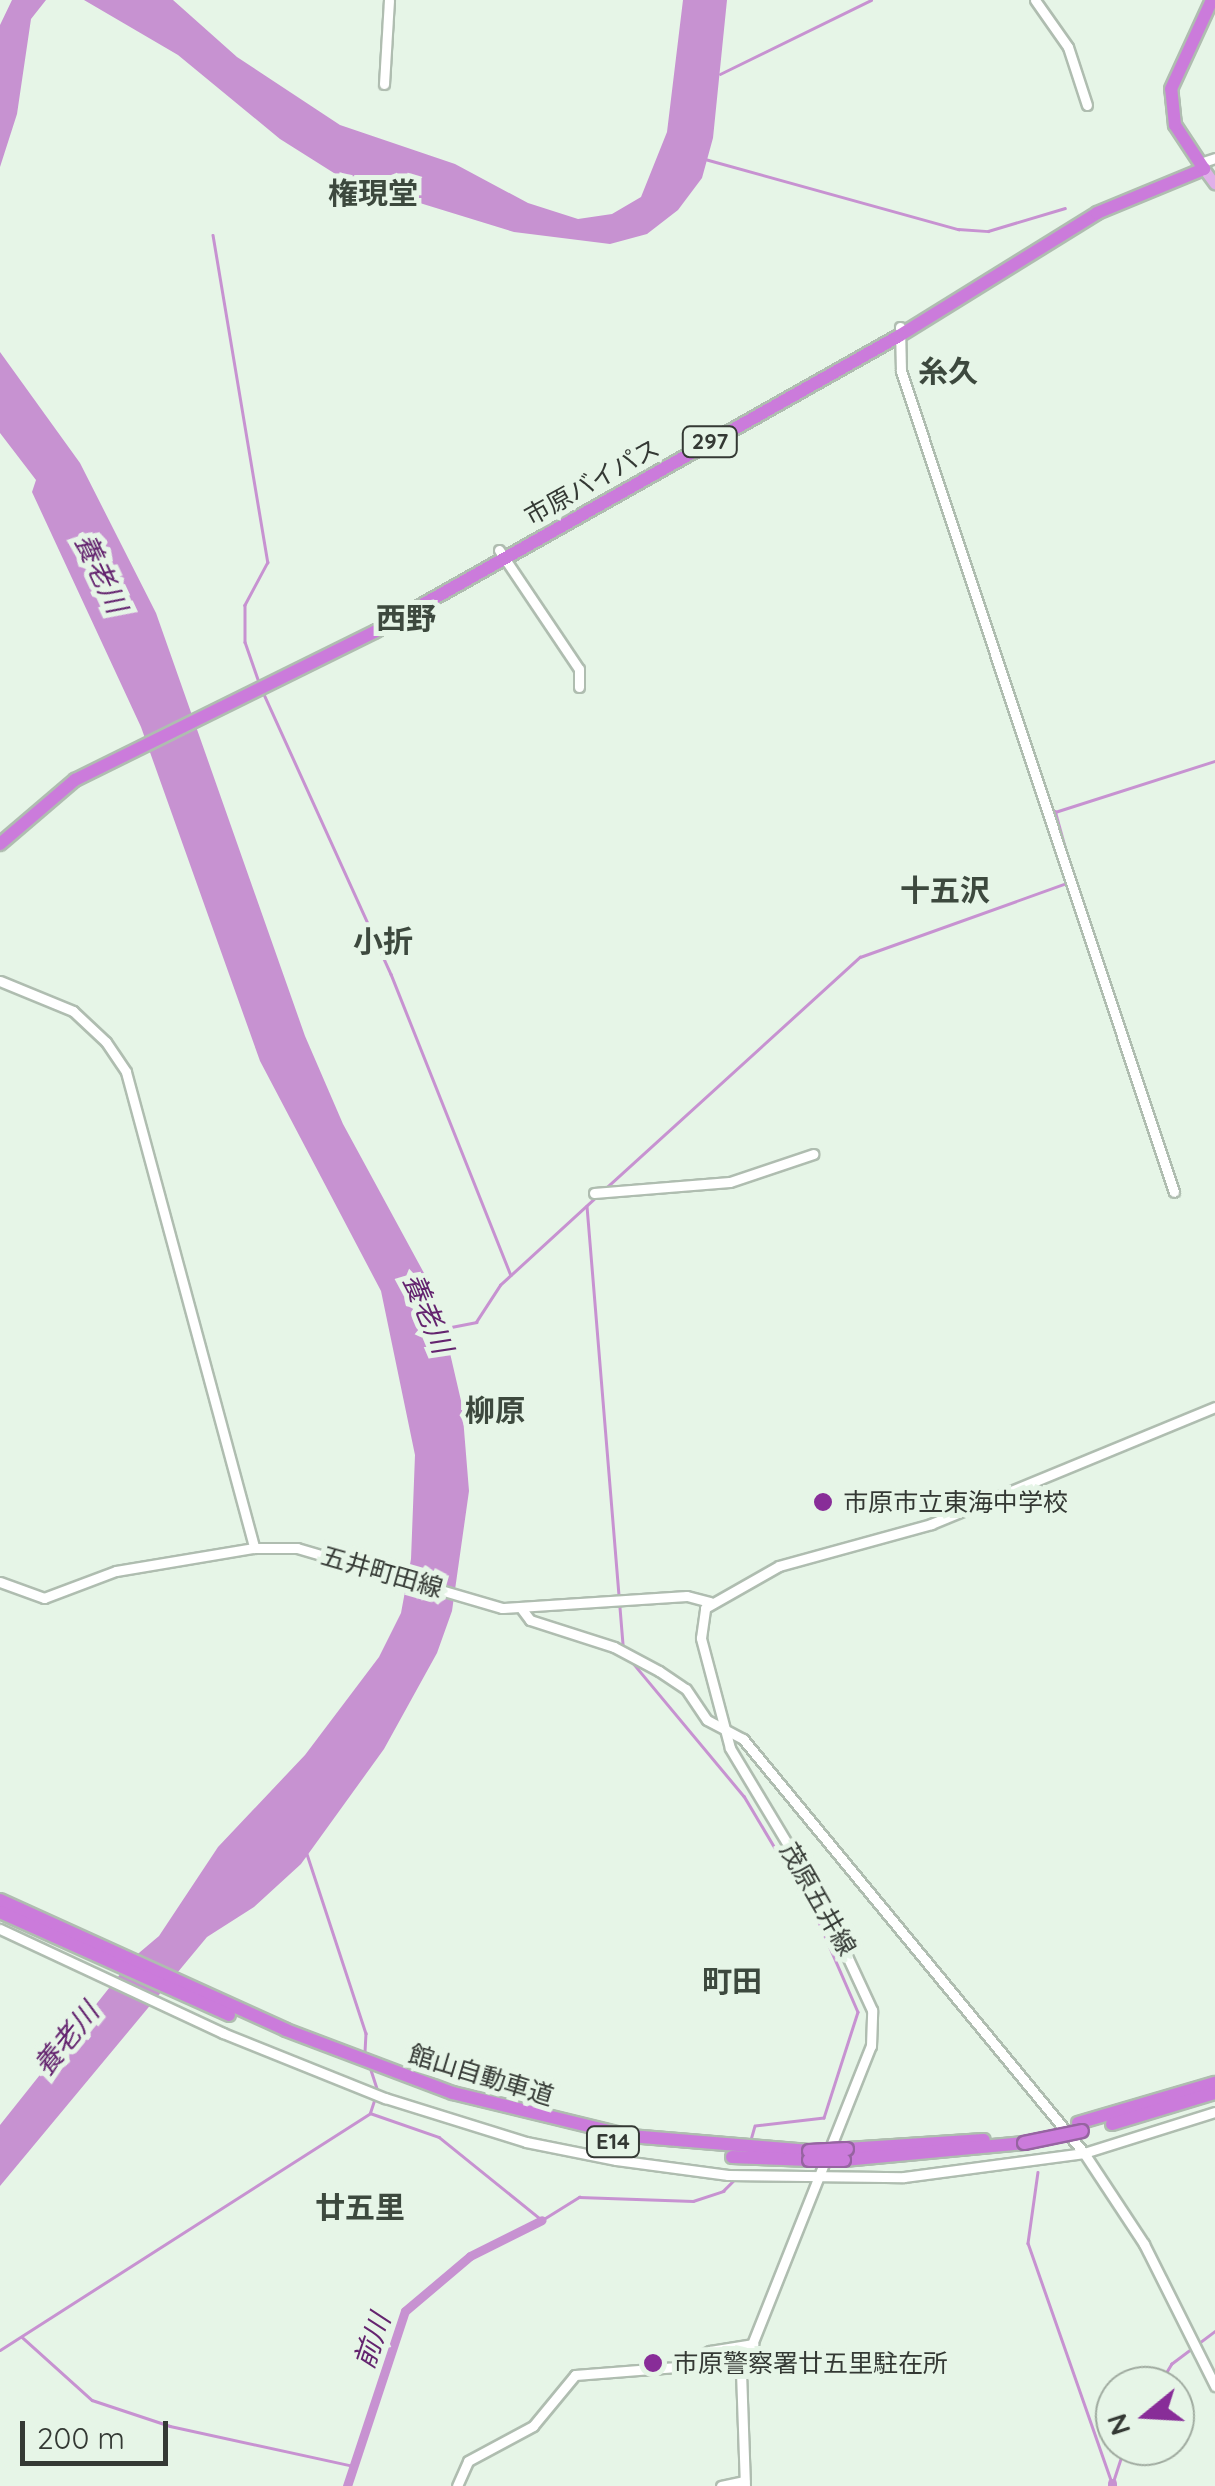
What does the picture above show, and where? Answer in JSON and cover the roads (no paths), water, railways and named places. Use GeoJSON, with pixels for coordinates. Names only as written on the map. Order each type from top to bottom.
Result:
{"type":"FeatureCollection","features":[{"type":"Feature","properties":{"kind":"highway"},"geometry":{"type":"LineString","coordinates":[[1206,166],[1175,125],[1171,89],[1212,0]]}},
{"type":"Feature","properties":{"kind":"highway","name":"市原バイパス"},"geometry":{"type":"LineString","coordinates":[[0,834],[42,793],[212,712],[501,554],[899,332],[1093,208],[1206,166]]}},
{"type":"Feature","properties":{"kind":"highway","name":"市原バイパス"},"geometry":{"type":"LineString","coordinates":[[0,844],[46,800],[117,755]]}},
{"type":"Feature","properties":{"kind":"highway","name":"館山自動車道"},"geometry":{"type":"LineString","coordinates":[[0,1900],[83,1944]]}},
{"type":"Feature","properties":{"kind":"highway","name":"館山自動車道"},"geometry":{"type":"LineString","coordinates":[[0,1912],[83,1944],[239,2014],[451,2097],[496,2111],[733,2153],[845,2155],[1023,2139],[1215,2093]]}},
{"type":"Feature","properties":{"kind":"highway","name":"館山自動車道"},"geometry":{"type":"LineString","coordinates":[[1080,2127],[1215,2083]]}},
{"type":"Feature","properties":{"kind":"main road"},"geometry":{"type":"LineString","coordinates":[[1206,166],[1215,184]]}},
{"type":"Feature","properties":{"kind":"street"},"geometry":{"type":"LineString","coordinates":[[384,84],[389,0]]}},
{"type":"Feature","properties":{"kind":"street"},"geometry":{"type":"LineString","coordinates":[[1035,0],[1068,47],[1087,106]]}},
{"type":"Feature","properties":{"kind":"street"},"geometry":{"type":"LineString","coordinates":[[1206,166],[1215,158]]}},
{"type":"Feature","properties":{"kind":"street"},"geometry":{"type":"LineString","coordinates":[[899,332],[901,371],[1174,1192]]}},
{"type":"Feature","properties":{"kind":"street"},"geometry":{"type":"LineString","coordinates":[[501,554],[579,669],[580,686]]}},
{"type":"Feature","properties":{"kind":"street"},"geometry":{"type":"LineString","coordinates":[[0,982],[73,1011],[106,1042],[126,1072],[254,1548]]}},
{"type":"Feature","properties":{"kind":"street"},"geometry":{"type":"LineString","coordinates":[[594,1193],[730,1182],[813,1154]]}},
{"type":"Feature","properties":{"kind":"street"},"geometry":{"type":"LineString","coordinates":[[710,1602],[779,1566],[898,1536],[1031,1487],[1215,1407]]}},
{"type":"Feature","properties":{"kind":"street","name":"五井町田線"},"geometry":{"type":"LineString","coordinates":[[0,1582],[44,1598],[116,1570],[254,1548],[297,1548],[463,1596],[521,1608],[687,1596],[710,1602]]}},
{"type":"Feature","properties":{"kind":"street","name":"茂原五井線"},"geometry":{"type":"LineString","coordinates":[[710,1602],[700,1628],[724,1729],[792,1860],[820,1898],[872,2010],[871,2046],[816,2179],[738,2388],[745,2484]]}},
{"type":"Feature","properties":{"kind":"street"},"geometry":{"type":"LineString","coordinates":[[521,1608],[530,1620],[614,1647],[660,1671],[724,1729],[743,1739],[1084,2153],[1144,2244],[1215,2386]]}},
{"type":"Feature","properties":{"kind":"street"},"geometry":{"type":"LineString","coordinates":[[0,1930],[212,2028],[422,2112],[526,2142],[728,2175],[816,2179],[950,2173],[1084,2153],[1215,2112]]}},
{"type":"Feature","properties":{"kind":"street"},"geometry":{"type":"LineString","coordinates":[[457,2486],[468,2461],[533,2426],[575,2375],[677,2367],[710,2351],[753,2344]]}},
{"type":"Feature","properties":{"kind":"street"},"geometry":{"type":"LineString","coordinates":[[721,2486],[745,2484]]}},
{"type":"Feature","properties":{"kind":"water"},"geometry":{"type":"Polygon","coordinates":[[[12,0],[46,0],[31,19],[17,114],[0,167],[0,25],[12,0]]]}},
{"type":"Feature","properties":{"kind":"water"},"geometry":{"type":"Polygon","coordinates":[[[84,0],[173,0],[237,57],[340,125],[455,164],[528,203],[578,219],[612,214],[641,197],[667,132],[683,0],[727,0],[713,138],[702,178],[678,210],[647,234],[610,244],[514,232],[345,180],[280,139],[178,55],[84,0]]]}},
{"type":"Feature","properties":{"kind":"water","name":"養老川"},"geometry":{"type":"Polygon","coordinates":[[[0,352],[80,463],[156,613],[305,1036],[343,1124],[437,1297],[462,1405],[469,1491],[452,1611],[437,1653],[384,1749],[301,1864],[254,1907],[207,1937],[0,2186],[0,2125],[133,1958],[159,1936],[218,1847],[305,1755],[379,1657],[401,1613],[411,1559],[415,1455],[381,1291],[260,1061],[141,727],[32,492],[36,480],[0,433],[0,352]]]}},
{"type":"Feature","properties":{"kind":"waterway"},"geometry":{"type":"LineString","coordinates":[[720,74],[871,0]]}},
{"type":"Feature","properties":{"kind":"waterway"},"geometry":{"type":"LineString","coordinates":[[705,159],[958,229],[988,231],[1065,208]]}},
{"type":"Feature","properties":{"kind":"waterway"},"geometry":{"type":"LineString","coordinates":[[213,235],[268,562],[245,605],[245,642],[260,685]]}},
{"type":"Feature","properties":{"kind":"waterway"},"geometry":{"type":"LineString","coordinates":[[263,692],[391,974],[511,1275]]}},
{"type":"Feature","properties":{"kind":"waterway"},"geometry":{"type":"LineString","coordinates":[[1074,881],[1055,812],[1215,761]]}},
{"type":"Feature","properties":{"kind":"waterway"},"geometry":{"type":"LineString","coordinates":[[607,1187],[860,957],[1067,883]]}},
{"type":"Feature","properties":{"kind":"waterway","name":"養老川"},"geometry":{"type":"LineString","coordinates":[[446,1328],[476,1322],[500,1285],[597,1196]]}},
{"type":"Feature","properties":{"kind":"waterway"},"geometry":{"type":"LineString","coordinates":[[587,1206],[623,1648]]}},
{"type":"Feature","properties":{"kind":"waterway"},"geometry":{"type":"LineString","coordinates":[[633,1663],[744,1796],[818,1920],[858,2012],[824,2118],[755,2126],[751,2140]]}},
{"type":"Feature","properties":{"kind":"waterway"},"geometry":{"type":"LineString","coordinates":[[306,1851],[366,2033],[365,2053]]}},
{"type":"Feature","properties":{"kind":"waterway"},"geometry":{"type":"LineString","coordinates":[[371,2070],[378,2091]]}},
{"type":"Feature","properties":{"kind":"waterway"},"geometry":{"type":"LineString","coordinates":[[0,2350],[370,2113],[375,2098]]}},
{"type":"Feature","properties":{"kind":"waterway","name":"前川"},"geometry":{"type":"LineString","coordinates":[[370,2113],[439,2137],[542,2220],[579,2197],[693,2201],[723,2191],[735,2179]]}},
{"type":"Feature","properties":{"kind":"waterway"},"geometry":{"type":"LineString","coordinates":[[1038,2172],[1028,2243],[1112,2483]]}},
{"type":"Feature","properties":{"kind":"waterway","name":"前川"},"geometry":{"type":"LineString","coordinates":[[347,2486],[405,2311],[470,2256],[542,2220]]}},
{"type":"Feature","properties":{"kind":"waterway"},"geometry":{"type":"LineString","coordinates":[[1170,2366],[1215,2331]]}},
{"type":"Feature","properties":{"kind":"waterway"},"geometry":{"type":"LineString","coordinates":[[22,2337],[92,2400],[170,2426],[354,2466]]}},
{"type":"Feature","properties":{"kind":"waterway"},"geometry":{"type":"LineString","coordinates":[[1113,2482],[1118,2466]]}},
{"type":"Feature","properties":{"kind":"place","name":"市原市立東海中学校"},"geometry":{"type":"Point","coordinates":[823,1502]}},
{"type":"Feature","properties":{"kind":"place","name":"市原警察署廿五里駐在所"},"geometry":{"type":"Point","coordinates":[653,2363]}},
{"type":"Feature","properties":{"kind":"district","name":"権現堂"},"geometry":{"type":"Point","coordinates":[373,193]}},
{"type":"Feature","properties":{"kind":"district","name":"糸久"},"geometry":{"type":"Point","coordinates":[948,371]}},
{"type":"Feature","properties":{"kind":"district","name":"西野"},"geometry":{"type":"Point","coordinates":[406,618]}},
{"type":"Feature","properties":{"kind":"district","name":"十五沢"},"geometry":{"type":"Point","coordinates":[945,890]}},
{"type":"Feature","properties":{"kind":"district","name":"小折"},"geometry":{"type":"Point","coordinates":[383,941]}},
{"type":"Feature","properties":{"kind":"district","name":"柳原"},"geometry":{"type":"Point","coordinates":[495,1410]}},
{"type":"Feature","properties":{"kind":"district","name":"町田"},"geometry":{"type":"Point","coordinates":[732,1981]}},
{"type":"Feature","properties":{"kind":"district","name":"廿五里"},"geometry":{"type":"Point","coordinates":[360,2207]}}]}
